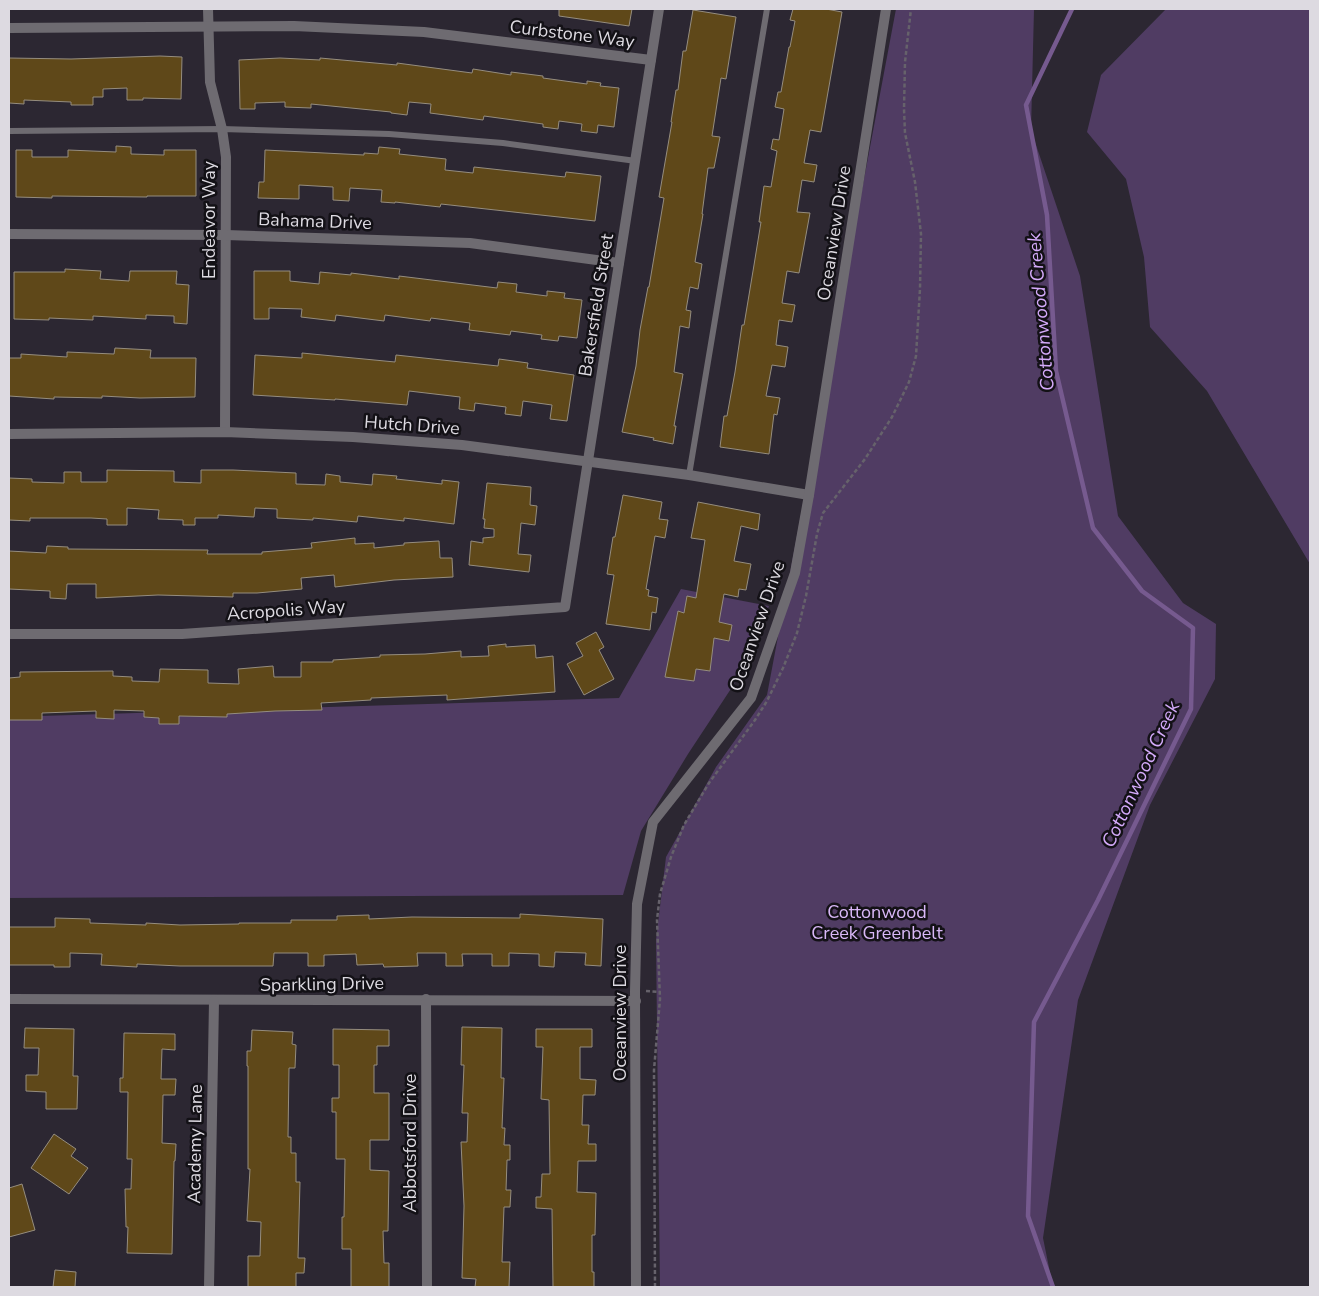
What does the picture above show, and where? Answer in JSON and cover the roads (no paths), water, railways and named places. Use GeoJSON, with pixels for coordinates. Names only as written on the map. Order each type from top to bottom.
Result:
{"type":"FeatureCollection","features":[{"type":"Feature","properties":{"kind":"street","name":"Endeavor Way"},"geometry":{"type":"LineString","coordinates":[[208,9],[210,82],[222,129],[226,157],[225,432]]}},
{"type":"Feature","properties":{"kind":"street","name":"Bakersfield Street"},"geometry":{"type":"LineString","coordinates":[[565,607],[659,9]]}},
{"type":"Feature","properties":{"kind":"street","name":"Oceanview Drive"},"geometry":{"type":"LineString","coordinates":[[636,1287],[637,904],[653,822],[752,698],[795,572],[809,495],[886,9]]}},
{"type":"Feature","properties":{"kind":"street","name":"Curbstone Way"},"geometry":{"type":"LineString","coordinates":[[9,28],[294,26],[424,32],[651,60]]}},
{"type":"Feature","properties":{"kind":"street","name":"Bahama Drive"},"geometry":{"type":"LineString","coordinates":[[9,234],[226,235],[470,243],[619,263]]}},
{"type":"Feature","properties":{"kind":"street","name":"Hutch Drive"},"geometry":{"type":"LineString","coordinates":[[9,434],[225,432],[353,437],[462,445],[689,475],[809,495]]}},
{"type":"Feature","properties":{"kind":"street","name":"Acropolis Way"},"geometry":{"type":"LineString","coordinates":[[9,634],[182,634],[565,607]]}},
{"type":"Feature","properties":{"kind":"street","name":"Sparkling Drive"},"geometry":{"type":"LineString","coordinates":[[9,999],[636,1001]]}},
{"type":"Feature","properties":{"kind":"street","name":"Abbotsford Drive"},"geometry":{"type":"LineString","coordinates":[[426,999],[427,1287]]}},
{"type":"Feature","properties":{"kind":"street","name":"Academy Lane"},"geometry":{"type":"LineString","coordinates":[[209,1287],[214,1001]]}},
{"type":"Feature","properties":{"kind":"lane"},"geometry":{"type":"LineString","coordinates":[[689,475],[767,9]]}},
{"type":"Feature","properties":{"kind":"lane"},"geometry":{"type":"LineString","coordinates":[[9,131],[222,129],[389,134],[503,143],[636,161]]}},
{"type":"Feature","properties":{"kind":"waterway","name":"Cottonwood Creek"},"geometry":{"type":"LineString","coordinates":[[1053,1287],[1028,1216],[1034,1022],[1098,900],[1191,709],[1193,628],[1142,591],[1093,528],[1056,371],[1047,215],[1026,105],[1072,9]]}},
{"type":"Feature","properties":{"kind":"park label","name":"Cottonwood Creek Greenbelt"},"geometry":{"type":"Point","coordinates":[877,922]}}]}
